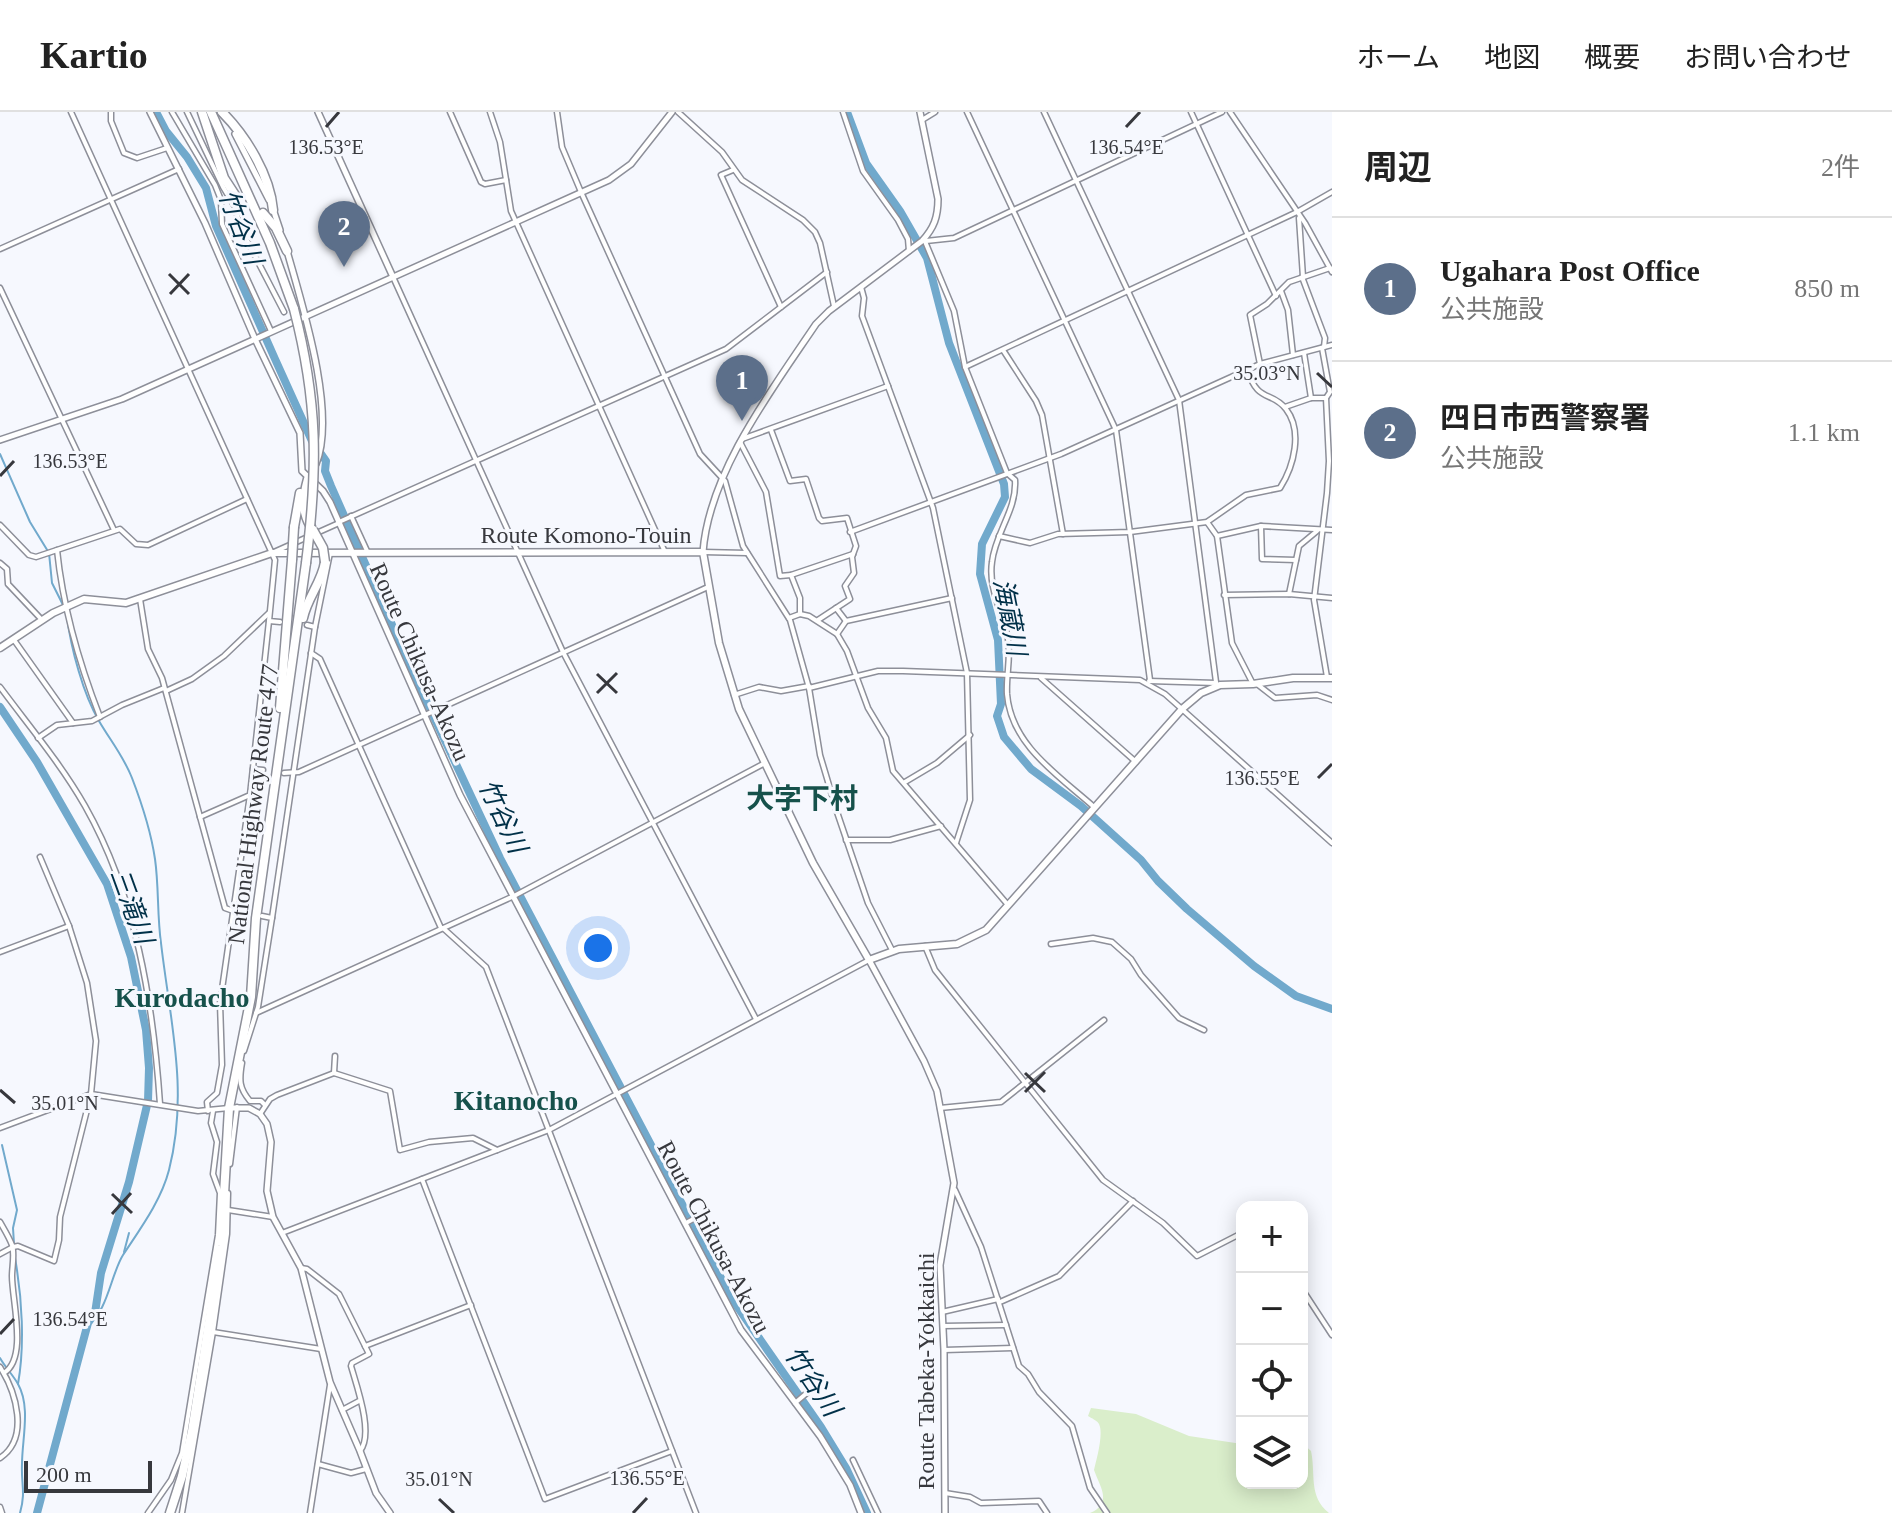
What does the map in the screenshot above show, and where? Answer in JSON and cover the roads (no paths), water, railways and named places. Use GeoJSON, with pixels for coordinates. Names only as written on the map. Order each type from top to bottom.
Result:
{"type":"FeatureCollection","features":[{"type":"Feature","properties":{"kind":"highway"},"geometry":{"type":"LineString","coordinates":[[202,112],[224,178],[237,198]]}},
{"type":"Feature","properties":{"kind":"highway","name":"National Highway Route 477"},"geometry":{"type":"LineString","coordinates":[[170,1513],[186,1461],[211,1332],[233,1107],[251,997],[256,918],[306,563],[316,469],[308,367],[294,309],[270,243],[211,112]]}},
{"type":"Feature","properties":{"kind":"highway"},"geometry":{"type":"LineString","coordinates":[[222,112],[239,130],[268,187],[273,210]]}},
{"type":"Feature","properties":{"kind":"highway"},"geometry":{"type":"LineString","coordinates":[[263,213],[276,228],[287,251]]}},
{"type":"Feature","properties":{"kind":"highway"},"geometry":{"type":"LineString","coordinates":[[280,741],[294,527],[297,501],[308,479]]}},
{"type":"Feature","properties":{"kind":"highway"},"geometry":{"type":"LineString","coordinates":[[280,741],[305,610],[325,562],[323,548],[303,509],[308,479]]}},
{"type":"Feature","properties":{"kind":"main road"},"geometry":{"type":"LineString","coordinates":[[150,112],[205,223],[300,433],[300,468],[308,479],[322,444],[318,383],[306,316],[273,210],[235,134]]}},
{"type":"Feature","properties":{"kind":"main road"},"geometry":{"type":"LineString","coordinates":[[318,112],[393,277]]}},
{"type":"Feature","properties":{"kind":"main road"},"geometry":{"type":"LineString","coordinates":[[0,440],[122,399],[609,180],[631,164],[672,112]]}},
{"type":"Feature","properties":{"kind":"main road"},"geometry":{"type":"LineString","coordinates":[[703,552],[706,530],[741,440],[759,407],[816,324],[834,306],[924,240],[936,220],[938,199],[920,112]]}},
{"type":"Feature","properties":{"kind":"main road","name":"Route Chikusa-Akozu"},"geometry":{"type":"LineString","coordinates":[[308,479],[323,491],[344,520],[460,795],[741,1330],[820,1436],[842,1471],[861,1513]]}},
{"type":"Feature","properties":{"kind":"main road","name":"Route Komono-Touin"},"geometry":{"type":"LineString","coordinates":[[0,648],[65,606],[84,599],[119,604],[183,586],[272,553],[703,552],[719,643],[734,695],[813,863],[869,960]]}},
{"type":"Feature","properties":{"kind":"main road"},"geometry":{"type":"LineString","coordinates":[[869,960],[892,950],[957,944],[986,930],[1195,697],[1218,684],[1329,677]]}},
{"type":"Feature","properties":{"kind":"main road","name":"Route Tabeka-Yokkaichi"},"geometry":{"type":"LineString","coordinates":[[869,960],[924,1061],[940,1108],[955,1190],[941,1251],[945,1513]]}},
{"type":"Feature","properties":{"kind":"main road"},"geometry":{"type":"LineString","coordinates":[[233,1107],[260,1114],[267,1124],[271,1142],[267,1191],[273,1217],[301,1268],[330,1382],[376,1493],[390,1513]]}},
{"type":"Feature","properties":{"kind":"street"},"geometry":{"type":"LineString","coordinates":[[71,112],[275,560],[250,795],[220,1003],[222,1065],[217,1093],[207,1102],[217,1142],[213,1174],[220,1193],[218,1235],[182,1453],[171,1480],[148,1513]]}},
{"type":"Feature","properties":{"kind":"street"},"geometry":{"type":"LineString","coordinates":[[111,112],[111,121],[124,153],[137,158],[168,148]]}},
{"type":"Feature","properties":{"kind":"street"},"geometry":{"type":"LineString","coordinates":[[172,112],[220,196],[222,224],[271,331]]}},
{"type":"Feature","properties":{"kind":"street"},"geometry":{"type":"LineString","coordinates":[[187,112],[224,191],[235,207],[241,229],[284,312]]}},
{"type":"Feature","properties":{"kind":"street"},"geometry":{"type":"LineString","coordinates":[[450,112],[481,182],[506,180]]}},
{"type":"Feature","properties":{"kind":"street"},"geometry":{"type":"LineString","coordinates":[[490,112],[500,142],[510,209],[665,552]]}},
{"type":"Feature","properties":{"kind":"street"},"geometry":{"type":"LineString","coordinates":[[557,112],[562,147],[700,454],[724,479],[737,533],[789,618],[809,687],[820,755],[846,840],[868,903],[892,950]]}},
{"type":"Feature","properties":{"kind":"street"},"geometry":{"type":"LineString","coordinates":[[678,112],[722,152],[733,170],[750,186],[809,225],[819,238],[834,306]]}},
{"type":"Feature","properties":{"kind":"street"},"geometry":{"type":"LineString","coordinates":[[843,112],[863,171],[898,220],[911,249]]}},
{"type":"Feature","properties":{"kind":"street"},"geometry":{"type":"LineString","coordinates":[[922,120],[935,112]]}},
{"type":"Feature","properties":{"kind":"street"},"geometry":{"type":"LineString","coordinates":[[967,112],[1116,430],[1149,682],[1332,843]]}},
{"type":"Feature","properties":{"kind":"street"},"geometry":{"type":"LineString","coordinates":[[734,695],[759,687],[781,691],[809,687],[878,671],[1218,684],[1179,400],[1044,112]]}},
{"type":"Feature","properties":{"kind":"street"},"geometry":{"type":"LineString","coordinates":[[1191,112],[1276,296]]}},
{"type":"Feature","properties":{"kind":"street"},"geometry":{"type":"LineString","coordinates":[[1094,810],[1023,740],[1010,711],[1005,674],[1008,641],[991,569],[999,536],[1016,491],[1015,480],[1006,473],[965,367],[954,311],[924,240],[950,239],[1222,112]]}},
{"type":"Feature","properties":{"kind":"street"},"geometry":{"type":"LineString","coordinates":[[1230,112],[1297,212],[1331,270],[1289,282],[1250,315],[1260,364]]}},
{"type":"Feature","properties":{"kind":"street"},"geometry":{"type":"LineString","coordinates":[[0,249],[179,169]]}},
{"type":"Feature","properties":{"kind":"street"},"geometry":{"type":"LineString","coordinates":[[733,170],[721,175],[781,307]]}},
{"type":"Feature","properties":{"kind":"street"},"geometry":{"type":"LineString","coordinates":[[965,367],[1297,212],[1332,192]]}},
{"type":"Feature","properties":{"kind":"street"},"geometry":{"type":"LineString","coordinates":[[1297,212],[1301,223],[1302,277],[1325,338],[1323,348],[1329,396],[1329,461],[1314,597],[1329,677]]}},
{"type":"Feature","properties":{"kind":"street"},"geometry":{"type":"LineString","coordinates":[[272,553],[726,349],[827,272]]}},
{"type":"Feature","properties":{"kind":"street"},"geometry":{"type":"LineString","coordinates":[[393,277],[563,652],[756,1019]]}},
{"type":"Feature","properties":{"kind":"street"},"geometry":{"type":"LineString","coordinates":[[861,287],[864,298],[862,316],[932,501],[967,673],[970,800],[956,843]]}},
{"type":"Feature","properties":{"kind":"street"},"geometry":{"type":"LineString","coordinates":[[0,288],[114,530]]}},
{"type":"Feature","properties":{"kind":"street"},"geometry":{"type":"LineString","coordinates":[[1281,290],[1288,310],[1293,355]]}},
{"type":"Feature","properties":{"kind":"street"},"geometry":{"type":"LineString","coordinates":[[850,532],[1050,458],[1247,369],[1332,345]]}},
{"type":"Feature","properties":{"kind":"street"},"geometry":{"type":"LineString","coordinates":[[1003,350],[1036,401],[1063,534]]}},
{"type":"Feature","properties":{"kind":"street"},"geometry":{"type":"LineString","coordinates":[[1304,353],[1311,398]]}},
{"type":"Feature","properties":{"kind":"street"},"geometry":{"type":"LineString","coordinates":[[999,536],[1030,543],[1063,534],[1130,532],[1207,522],[1246,495],[1281,486],[1297,435],[1285,407],[1258,391],[1247,369]]}},
{"type":"Feature","properties":{"kind":"street"},"geometry":{"type":"LineString","coordinates":[[771,430],[790,481],[806,479],[822,521],[847,518],[857,549],[853,554],[791,575],[780,576],[766,492],[741,440],[888,386]]}},
{"type":"Feature","properties":{"kind":"street"},"geometry":{"type":"LineString","coordinates":[[1285,407],[1311,398],[1329,396]]}},
{"type":"Feature","properties":{"kind":"street"},"geometry":{"type":"LineString","coordinates":[[0,525],[29,555],[36,557],[120,529],[136,544],[148,545],[247,499]]}},
{"type":"Feature","properties":{"kind":"street"},"geometry":{"type":"LineString","coordinates":[[344,520],[360,553]]}},
{"type":"Feature","properties":{"kind":"street"},"geometry":{"type":"LineString","coordinates":[[1207,522],[1217,536],[1232,643],[1255,684],[1275,698],[1322,695],[1332,700]]}},
{"type":"Feature","properties":{"kind":"street"},"geometry":{"type":"LineString","coordinates":[[1217,536],[1261,526],[1332,530]]}},
{"type":"Feature","properties":{"kind":"street"},"geometry":{"type":"LineString","coordinates":[[1261,526],[1262,559],[1296,560]]}},
{"type":"Feature","properties":{"kind":"street"},"geometry":{"type":"LineString","coordinates":[[1289,594],[1299,546],[1321,529]]}},
{"type":"Feature","properties":{"kind":"street"},"geometry":{"type":"LineString","coordinates":[[57,550],[59,581],[77,657],[98,718]]}},
{"type":"Feature","properties":{"kind":"street"},"geometry":{"type":"LineString","coordinates":[[703,552],[747,553]]}},
{"type":"Feature","properties":{"kind":"street"},"geometry":{"type":"LineString","coordinates":[[265,1105],[261,1101],[250,1101],[239,1080],[246,1041],[256,1013],[315,627],[330,553]]}},
{"type":"Feature","properties":{"kind":"street"},"geometry":{"type":"LineString","coordinates":[[818,620],[850,599],[845,586],[854,573],[853,554]]}},
{"type":"Feature","properties":{"kind":"street"},"geometry":{"type":"LineString","coordinates":[[0,563],[7,569],[8,584],[42,620]]}},
{"type":"Feature","properties":{"kind":"street"},"geometry":{"type":"LineString","coordinates":[[791,575],[800,598],[800,614]]}},
{"type":"Feature","properties":{"kind":"street"},"geometry":{"type":"LineString","coordinates":[[284,773],[293,774],[708,587]]}},
{"type":"Feature","properties":{"kind":"street"},"geometry":{"type":"LineString","coordinates":[[1224,595],[1289,594],[1332,598]]}},
{"type":"Feature","properties":{"kind":"street"},"geometry":{"type":"LineString","coordinates":[[140,597],[148,649],[165,689],[225,908],[242,914]]}},
{"type":"Feature","properties":{"kind":"street"},"geometry":{"type":"LineString","coordinates":[[837,634],[846,621],[952,598]]}},
{"type":"Feature","properties":{"kind":"street"},"geometry":{"type":"LineString","coordinates":[[836,608],[846,621]]}},
{"type":"Feature","properties":{"kind":"street"},"geometry":{"type":"LineString","coordinates":[[38,738],[57,725],[98,718],[192,679],[224,656],[269,613]]}},
{"type":"Feature","properties":{"kind":"street"},"geometry":{"type":"LineString","coordinates":[[789,618],[800,614],[818,620],[837,634],[868,708],[886,738],[890,766],[1009,906]]}},
{"type":"Feature","properties":{"kind":"street"},"geometry":{"type":"LineString","coordinates":[[269,621],[280,622]]}},
{"type":"Feature","properties":{"kind":"street"},"geometry":{"type":"LineString","coordinates":[[307,625],[315,627]]}},
{"type":"Feature","properties":{"kind":"street"},"geometry":{"type":"LineString","coordinates":[[14,640],[73,723]]}},
{"type":"Feature","properties":{"kind":"street"},"geometry":{"type":"LineString","coordinates":[[311,653],[320,659],[442,928],[486,967],[696,1513]]}},
{"type":"Feature","properties":{"kind":"street"},"geometry":{"type":"LineString","coordinates":[[1040,676],[1136,762]]}},
{"type":"Feature","properties":{"kind":"street"},"geometry":{"type":"LineString","coordinates":[[0,687],[86,807],[118,872],[150,1005],[159,1069],[159,1104]]}},
{"type":"Feature","properties":{"kind":"street"},"geometry":{"type":"LineString","coordinates":[[905,782],[937,763],[970,735]]}},
{"type":"Feature","properties":{"kind":"street"},"geometry":{"type":"LineString","coordinates":[[256,1013],[514,896],[765,763]]}},
{"type":"Feature","properties":{"kind":"street"},"geometry":{"type":"LineString","coordinates":[[253,769],[263,770]]}},
{"type":"Feature","properties":{"kind":"street"},"geometry":{"type":"LineString","coordinates":[[200,817],[250,795]]}},
{"type":"Feature","properties":{"kind":"street"},"geometry":{"type":"LineString","coordinates":[[846,840],[890,840],[941,826]]}},
{"type":"Feature","properties":{"kind":"street"},"geometry":{"type":"LineString","coordinates":[[0,1254],[14,1247],[54,1261],[60,1217],[91,1094],[96,1041],[87,983],[69,926],[40,857]]}},
{"type":"Feature","properties":{"kind":"street"},"geometry":{"type":"LineString","coordinates":[[262,916],[272,918]]}},
{"type":"Feature","properties":{"kind":"street"},"geometry":{"type":"LineString","coordinates":[[0,952],[69,926]]}},
{"type":"Feature","properties":{"kind":"street"},"geometry":{"type":"LineString","coordinates":[[1051,944],[1093,938],[1112,942],[1131,959],[1179,1018],[1204,1030]]}},
{"type":"Feature","properties":{"kind":"street"},"geometry":{"type":"LineString","coordinates":[[925,946],[935,970],[1103,1180],[1163,1223],[1197,1256],[1236,1236]]}},
{"type":"Feature","properties":{"kind":"street"},"geometry":{"type":"LineString","coordinates":[[282,1233],[549,1130],[869,960]]}},
{"type":"Feature","properties":{"kind":"street"},"geometry":{"type":"LineString","coordinates":[[940,1108],[1001,1102],[1104,1020]]}},
{"type":"Feature","properties":{"kind":"street"},"geometry":{"type":"LineString","coordinates":[[334,1073],[335,1056]]}},
{"type":"Feature","properties":{"kind":"street"},"geometry":{"type":"LineString","coordinates":[[260,1114],[277,1095],[334,1073],[390,1091],[400,1150],[429,1142],[473,1138],[497,1150]]}},
{"type":"Feature","properties":{"kind":"street"},"geometry":{"type":"LineString","coordinates":[[0,1128],[91,1094],[182,1109],[210,1111],[233,1107],[228,1210],[182,1513]]}},
{"type":"Feature","properties":{"kind":"street"},"geometry":{"type":"LineString","coordinates":[[422,1179],[545,1499],[672,1451]]}},
{"type":"Feature","properties":{"kind":"street"},"geometry":{"type":"LineString","coordinates":[[955,1190],[981,1247],[1021,1368],[1072,1426],[1090,1488],[1107,1513]]}},
{"type":"Feature","properties":{"kind":"street"},"geometry":{"type":"LineString","coordinates":[[942,1312],[1000,1301],[1059,1276],[1133,1201]]}},
{"type":"Feature","properties":{"kind":"street"},"geometry":{"type":"LineString","coordinates":[[228,1210],[273,1217]]}},
{"type":"Feature","properties":{"kind":"street"},"geometry":{"type":"LineString","coordinates":[[687,1223],[698,1216]]}},
{"type":"Feature","properties":{"kind":"street"},"geometry":{"type":"LineString","coordinates":[[0,1222],[14,1247],[12,1276],[17,1345],[7,1371],[16,1404],[17,1438],[10,1450],[0,1458]]}},
{"type":"Feature","properties":{"kind":"street"},"geometry":{"type":"LineString","coordinates":[[301,1268],[307,1269],[339,1294],[369,1354],[351,1366],[366,1429],[366,1443],[360,1451]]}},
{"type":"Feature","properties":{"kind":"street"},"geometry":{"type":"LineString","coordinates":[[1308,1298],[1332,1335]]}},
{"type":"Feature","properties":{"kind":"street"},"geometry":{"type":"LineString","coordinates":[[365,1346],[471,1305]]}},
{"type":"Feature","properties":{"kind":"street"},"geometry":{"type":"LineString","coordinates":[[943,1326],[1006,1325]]}},
{"type":"Feature","properties":{"kind":"street"},"geometry":{"type":"LineString","coordinates":[[211,1332],[321,1349]]}},
{"type":"Feature","properties":{"kind":"street"},"geometry":{"type":"LineString","coordinates":[[944,1350],[1013,1348]]}},
{"type":"Feature","properties":{"kind":"street"},"geometry":{"type":"LineString","coordinates":[[0,1367],[7,1371]]}},
{"type":"Feature","properties":{"kind":"street"},"geometry":{"type":"LineString","coordinates":[[310,1513],[330,1382]]}},
{"type":"Feature","properties":{"kind":"street"},"geometry":{"type":"LineString","coordinates":[[795,1403],[808,1392]]}},
{"type":"Feature","properties":{"kind":"street"},"geometry":{"type":"LineString","coordinates":[[342,1410],[359,1401]]}},
{"type":"Feature","properties":{"kind":"street"},"geometry":{"type":"LineString","coordinates":[[853,1460],[878,1513]]}},
{"type":"Feature","properties":{"kind":"street"},"geometry":{"type":"LineString","coordinates":[[318,1464],[351,1473],[366,1469]]}},
{"type":"Feature","properties":{"kind":"street"},"geometry":{"type":"LineString","coordinates":[[945,1493],[970,1497],[981,1503],[1039,1501],[1047,1513]]}},
{"type":"Feature","properties":{"kind":"waterway","name":"竹谷川"},"geometry":{"type":"LineString","coordinates":[[156,112],[206,188],[216,226],[312,441],[326,461],[325,471],[331,486],[411,668],[500,858],[732,1299],[821,1427],[846,1468],[867,1513]]}},
{"type":"Feature","properties":{"kind":"waterway","name":"海蔵川"},"geometry":{"type":"LineString","coordinates":[[847,112],[866,163],[900,211],[927,258],[949,343],[1004,484],[1005,497],[982,544],[980,574],[998,640],[1001,704],[997,716],[1004,737],[1031,769],[1081,806],[1141,860],[1187,909],[1254,966],[1296,996],[1332,1009]]}},
{"type":"Feature","properties":{"kind":"waterway"},"geometry":{"type":"LineString","coordinates":[[0,454],[30,522],[49,553],[52,583],[64,607]]}},
{"type":"Feature","properties":{"kind":"waterway"},"geometry":{"type":"LineString","coordinates":[[67,617],[88,698],[129,770],[151,839],[178,1084],[175,1141],[161,1193],[123,1255],[100,1311],[88,1323]]}},
{"type":"Feature","properties":{"kind":"waterway","name":"三滝川"},"geometry":{"type":"LineString","coordinates":[[0,707],[37,762],[107,884],[131,957],[146,1030],[149,1068],[148,1101],[129,1182],[101,1273],[95,1313],[88,1323],[37,1513]]}},
{"type":"Feature","properties":{"kind":"waterway"},"geometry":{"type":"LineString","coordinates":[[2,1145],[17,1210],[13,1228],[14,1244]]}},
{"type":"Feature","properties":{"kind":"waterway"},"geometry":{"type":"LineString","coordinates":[[124,1252],[129,1233]]}},
{"type":"Feature","properties":{"kind":"waterway"},"geometry":{"type":"LineString","coordinates":[[15,1258],[22,1321],[18,1384]]}},
{"type":"Feature","properties":{"kind":"waterway"},"geometry":{"type":"LineString","coordinates":[[0,1358],[18,1384],[24,1403],[20,1513]]}},
{"type":"Feature","properties":{"kind":"place","name":"四日市西警察署"},"geometry":{"type":"Point","coordinates":[344,267]}},
{"type":"Feature","properties":{"kind":"place","name":"Ugahara Post Office"},"geometry":{"type":"Point","coordinates":[742,421]}},
{"type":"Feature","properties":{"kind":"district","name":"大字下村"},"geometry":{"type":"Point","coordinates":[802,798]}},
{"type":"Feature","properties":{"kind":"district","name":"Kurodacho"},"geometry":{"type":"Point","coordinates":[182,997]}},
{"type":"Feature","properties":{"kind":"district","name":"Kitanocho"},"geometry":{"type":"Point","coordinates":[516,1100]}}]}
